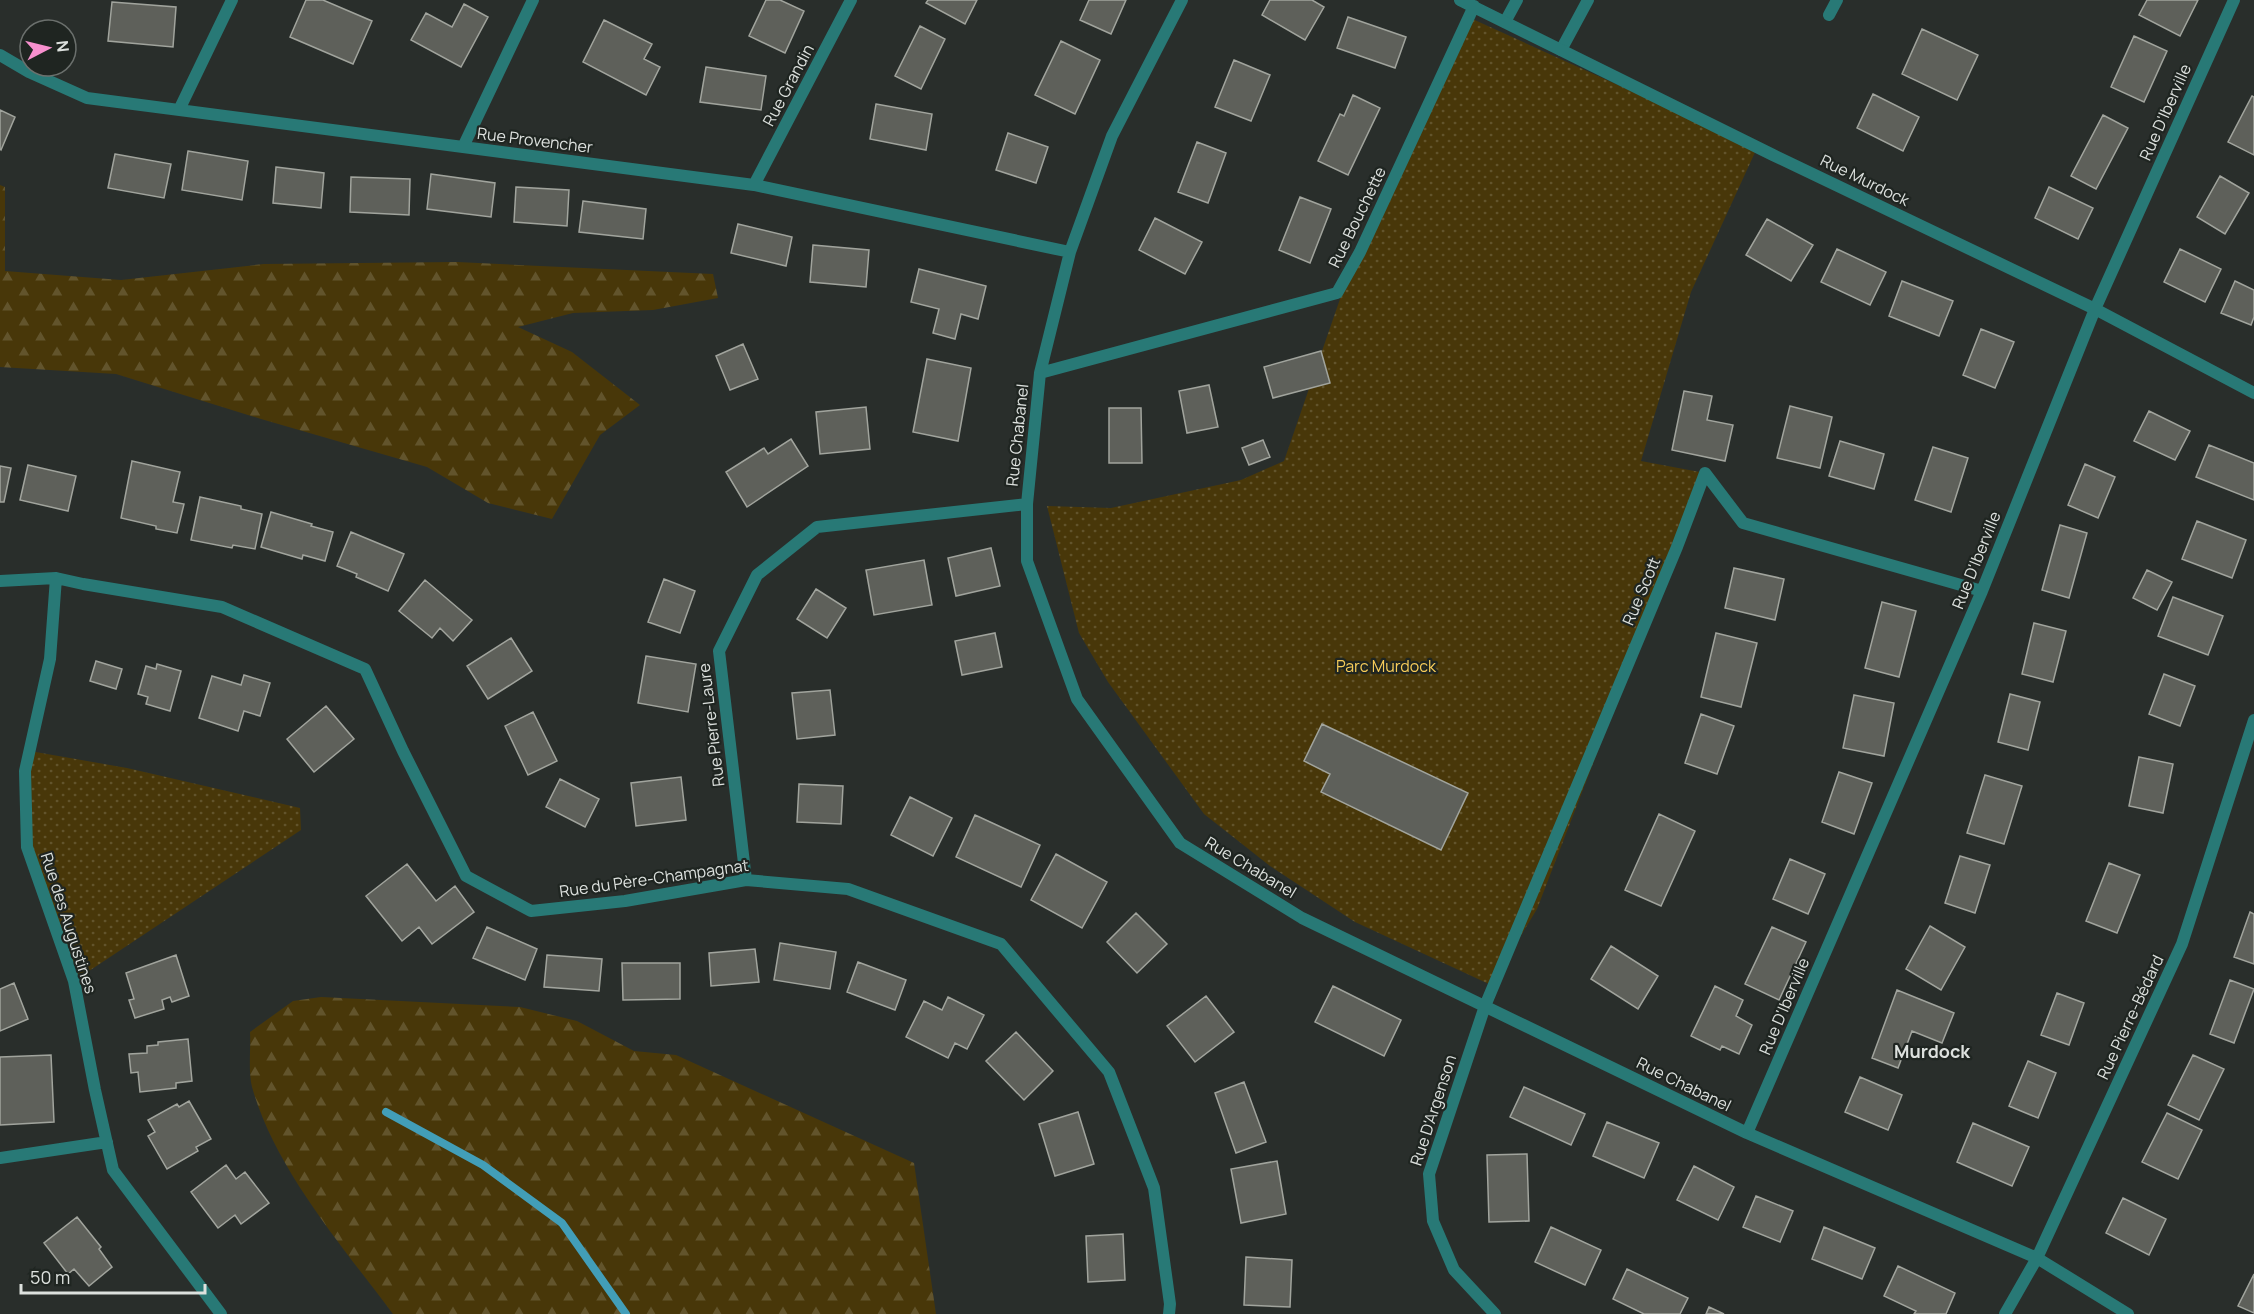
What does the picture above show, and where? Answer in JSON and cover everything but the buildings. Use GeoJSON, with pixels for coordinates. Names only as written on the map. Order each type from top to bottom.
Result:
{"type":"FeatureCollection","features":[{"type":"Feature","properties":{"kind":"street"},"geometry":{"type":"LineString","coordinates":[[179,110],[232,0]]}},
{"type":"Feature","properties":{"kind":"street"},"geometry":{"type":"LineString","coordinates":[[463,147],[533,0]]}},
{"type":"Feature","properties":{"kind":"street","name":"Rue Grandin"},"geometry":{"type":"LineString","coordinates":[[754,185],[851,0]]}},
{"type":"Feature","properties":{"kind":"street","name":"Rue Chabanel"},"geometry":{"type":"LineString","coordinates":[[1182,0],[1112,136],[1070,252],[1040,373],[1027,504],[1027,561],[1077,699],[1180,843],[1302,918],[1747,1132],[2037,1258],[2128,1314]]}},
{"type":"Feature","properties":{"kind":"street","name":"Rue Murdock"},"geometry":{"type":"LineString","coordinates":[[1460,0],[1784,160],[2095,309],[2254,393]]}},
{"type":"Feature","properties":{"kind":"street"},"geometry":{"type":"LineString","coordinates":[[1505,22],[1517,0]]}},
{"type":"Feature","properties":{"kind":"street"},"geometry":{"type":"LineString","coordinates":[[1561,50],[1588,0]]}},
{"type":"Feature","properties":{"kind":"street"},"geometry":{"type":"LineString","coordinates":[[1829,15],[1837,0]]}},
{"type":"Feature","properties":{"kind":"street","name":"Rue D'Iberville"},"geometry":{"type":"LineString","coordinates":[[1747,1132],[1982,591],[2095,309],[2234,0]]}},
{"type":"Feature","properties":{"kind":"street","name":"Rue Bouchette"},"geometry":{"type":"LineString","coordinates":[[1040,373],[1337,293],[1360,252],[1474,6]]}},
{"type":"Feature","properties":{"kind":"street","name":"Rue Provencher"},"geometry":{"type":"LineString","coordinates":[[0,55],[29,72],[87,98],[754,185],[1070,252]]}},
{"type":"Feature","properties":{"kind":"street","name":"Rue Scott"},"geometry":{"type":"LineString","coordinates":[[1485,1006],[1677,548],[1705,473],[1743,523],[1982,591]]}},
{"type":"Feature","properties":{"kind":"street","name":"Rue Pierre-Laure"},"geometry":{"type":"LineString","coordinates":[[746,880],[719,651],[757,575],[817,527],[1027,504]]}},
{"type":"Feature","properties":{"kind":"street","name":"Rue du Père-Champagnat"},"geometry":{"type":"LineString","coordinates":[[0,581],[56,578],[222,607],[365,669],[403,751],[466,876],[531,911],[625,901],[746,880],[848,889],[1001,944],[1109,1072],[1154,1188],[1170,1304],[1169,1314]]}},
{"type":"Feature","properties":{"kind":"street","name":"Rue des Augustines"},"geometry":{"type":"LineString","coordinates":[[56,578],[50,659],[25,771],[27,847],[74,981],[113,1170],[220,1314]]}},
{"type":"Feature","properties":{"kind":"street","name":"Rue Pierre-Bédard"},"geometry":{"type":"LineString","coordinates":[[2005,1314],[2037,1258],[2182,944],[2254,720]]}},
{"type":"Feature","properties":{"kind":"street","name":"Rue D'Argenson"},"geometry":{"type":"LineString","coordinates":[[1485,1006],[1429,1174],[1433,1221],[1454,1270],[1496,1314]]}},
{"type":"Feature","properties":{"kind":"street"},"geometry":{"type":"LineString","coordinates":[[0,1158],[107,1142]]}},
{"type":"Feature","properties":{"kind":"green space","name":"Parc Murdock"},"geometry":{"type":"Polygon","coordinates":[[[1468,17],[1757,148],[1691,292],[1641,461],[1705,473],[1537,909],[1491,985],[1355,922],[1270,866],[1204,814],[1108,682],[1079,633],[1047,506],[1111,508],[1241,480],[1284,461],[1359,244],[1468,17]]]}},
{"type":"Feature","properties":{"kind":"green space"},"geometry":{"type":"Polygon","coordinates":[[[0,185],[5,187],[5,271],[121,280],[264,264],[457,262],[713,274],[718,298],[653,310],[573,313],[518,327],[572,352],[640,405],[600,435],[552,519],[488,503],[427,467],[116,374],[0,367],[0,185]]]}},
{"type":"Feature","properties":{"kind":"green space"},"geometry":{"type":"Polygon","coordinates":[[[30,751],[127,768],[300,808],[301,830],[74,981],[27,847],[30,751]]]}},
{"type":"Feature","properties":{"kind":"green space"},"geometry":{"type":"Polygon","coordinates":[[[321,997],[520,1007],[577,1021],[634,1051],[676,1055],[914,1163],[936,1314],[393,1314],[312,1206],[277,1148],[252,1087],[250,1032],[293,1001],[321,997]]]}},
{"type":"Feature","properties":{"kind":"waterway"},"geometry":{"type":"LineString","coordinates":[[386,1112],[483,1165],[562,1223],[626,1314]]}},
{"type":"Feature","properties":{"kind":"district","name":"Murdock"},"geometry":{"type":"Point","coordinates":[1932,1051]}}]}
